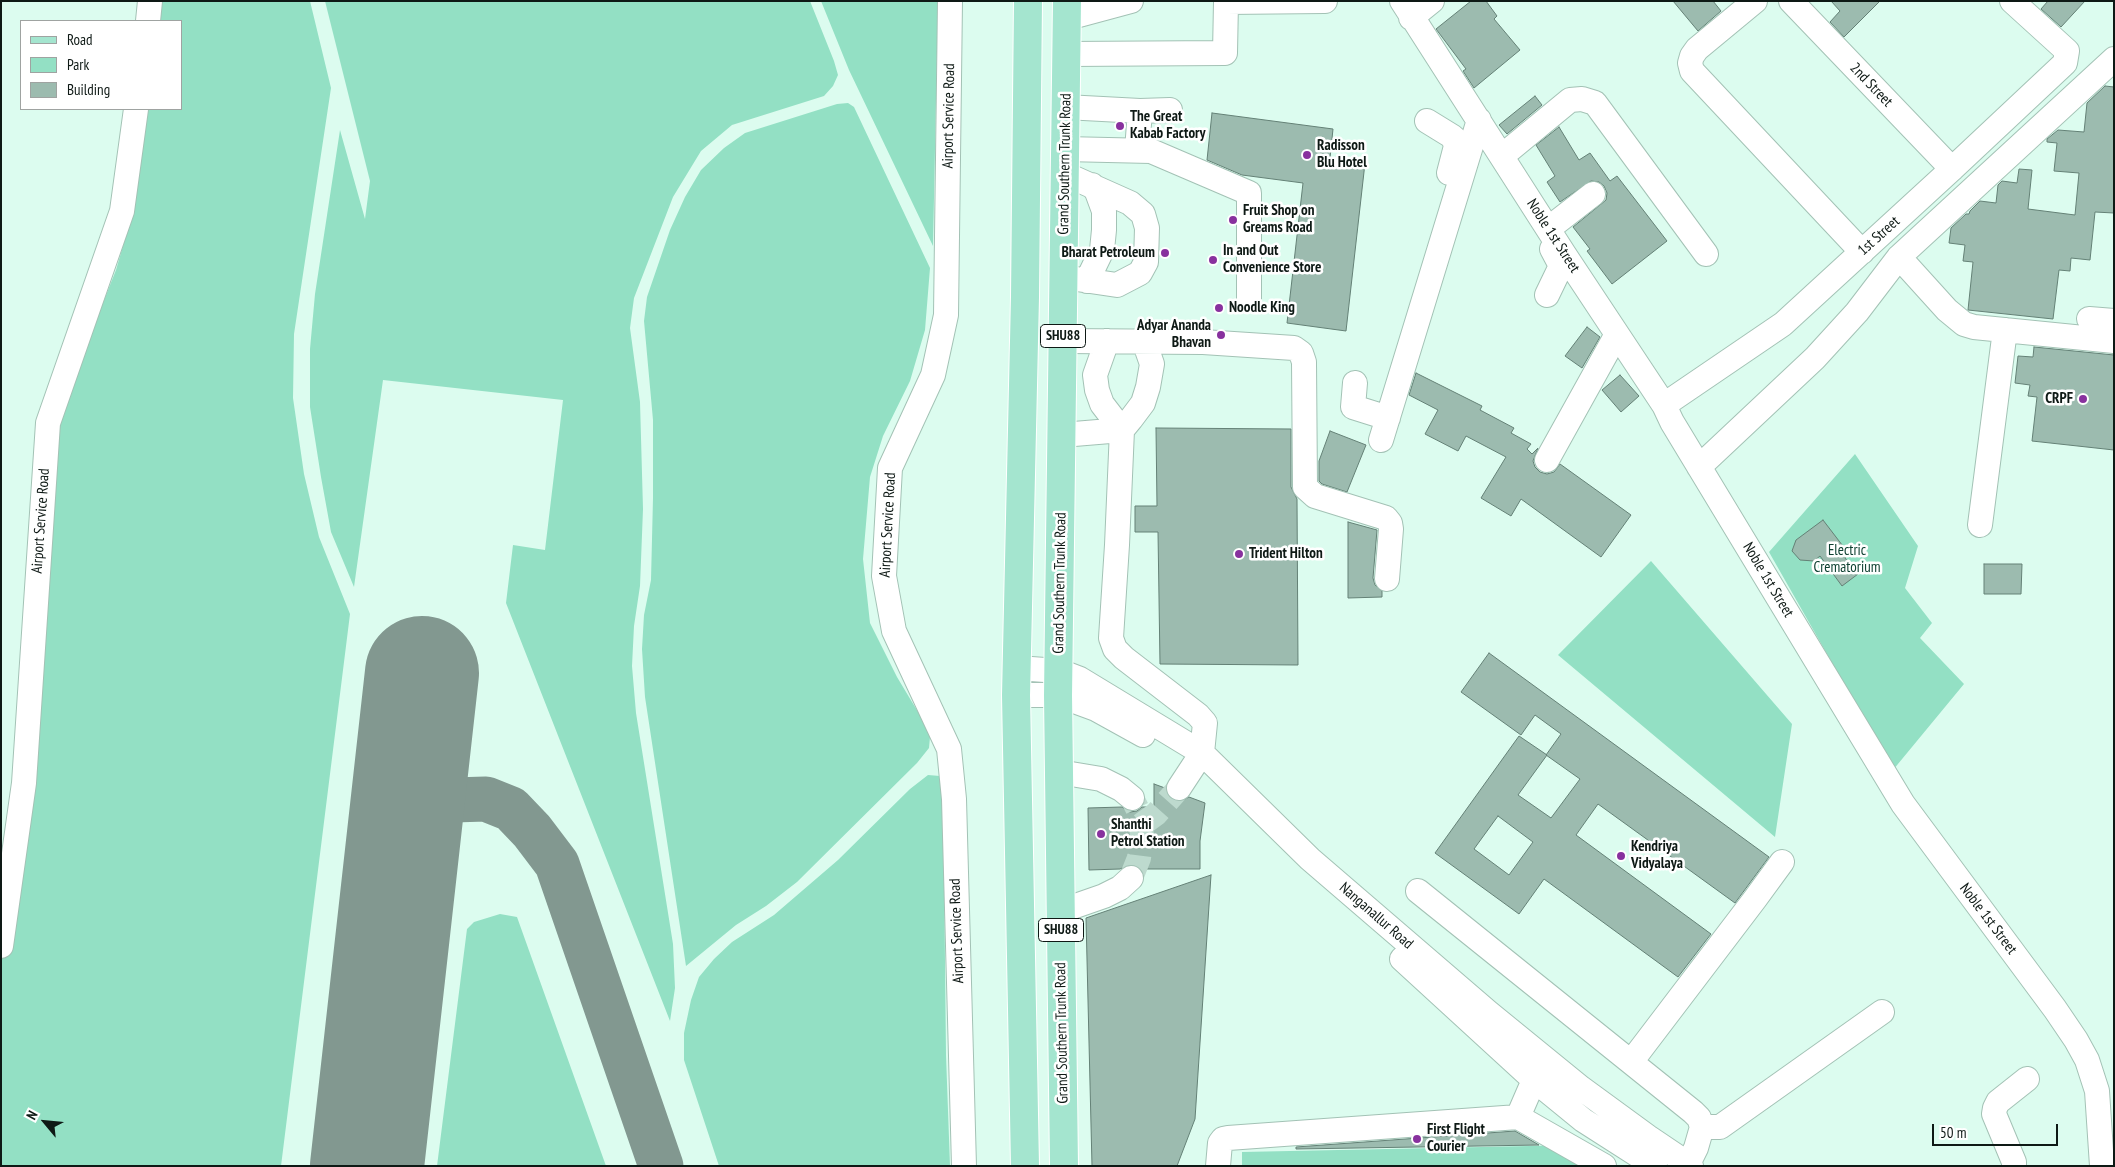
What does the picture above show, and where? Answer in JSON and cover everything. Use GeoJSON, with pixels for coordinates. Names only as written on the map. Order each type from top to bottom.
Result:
{"type":"FeatureCollection","features":[{"type":"Feature","properties":{"kind":"main road","name":"SHU88"},"geometry":{"type":"LineString","coordinates":[[1025,1166],[1016,695],[1025,306],[1028,1]]}},
{"type":"Feature","properties":{"kind":"main road","name":"Grand Southern Trunk Road"},"geometry":{"type":"LineString","coordinates":[[1064,1166],[1058,683],[1064,341],[1075,279],[1065,161],[1068,10]]}},
{"type":"Feature","properties":{"kind":"street"},"geometry":{"type":"LineString","coordinates":[[148,20],[150,1]]}},
{"type":"Feature","properties":{"kind":"street","name":"Airport Service Road"},"geometry":{"type":"LineString","coordinates":[[950,1],[946,315],[933,376],[890,468],[884,576],[894,631],[949,749],[954,799],[964,1166]]}},
{"type":"Feature","properties":{"kind":"street"},"geometry":{"type":"LineString","coordinates":[[1068,10],[1131,1]]}},
{"type":"Feature","properties":{"kind":"street"},"geometry":{"type":"LineString","coordinates":[[1068,54],[1225,54],[1226,2],[1325,1]]}},
{"type":"Feature","properties":{"kind":"street"},"geometry":{"type":"LineString","coordinates":[[1407,10],[1432,1]]}},
{"type":"Feature","properties":{"kind":"street"},"geometry":{"type":"LineString","coordinates":[[1755,1],[1697,49],[1690,63],[1692,71],[1862,252]]}},
{"type":"Feature","properties":{"kind":"street","name":"2nd Street"},"geometry":{"type":"LineString","coordinates":[[1791,1],[1952,169]]}},
{"type":"Feature","properties":{"kind":"street","name":"1st Street"},"geometry":{"type":"LineString","coordinates":[[1664,405],[1783,324],[2065,63],[2068,56],[2067,51],[2012,1]]}},
{"type":"Feature","properties":{"kind":"street","name":"Noble 1st Street"},"geometry":{"type":"LineString","coordinates":[[1407,10],[1502,156],[1556,248],[1618,334],[1664,405],[1903,804],[2055,1009],[2088,1060],[2097,1091],[2102,1166]]}},
{"type":"Feature","properties":{"kind":"street"},"geometry":{"type":"LineString","coordinates":[[1700,467],[1815,358],[1857,312],[1899,258],[2114,59]]}},
{"type":"Feature","properties":{"kind":"street"},"geometry":{"type":"LineString","coordinates":[[1429,245],[1456,146],[1452,137],[1436,126],[1463,96]]}},
{"type":"Feature","properties":{"kind":"street"},"geometry":{"type":"LineString","coordinates":[[1502,156],[1570,100],[1582,99],[1594,103],[1706,254]]}},
{"type":"Feature","properties":{"kind":"street"},"geometry":{"type":"LineString","coordinates":[[1065,107],[1140,111],[1170,110]]}},
{"type":"Feature","properties":{"kind":"street","name":"Airport Service Road"},"geometry":{"type":"LineString","coordinates":[[1,946],[24,783],[48,423],[122,211],[136,110]]}},
{"type":"Feature","properties":{"kind":"street"},"geometry":{"type":"LineString","coordinates":[[1137,150],[1140,111]]}},
{"type":"Feature","properties":{"kind":"street"},"geometry":{"type":"LineString","coordinates":[[1355,383],[1353,407],[1385,429],[1479,120]]}},
{"type":"Feature","properties":{"kind":"street"},"geometry":{"type":"LineString","coordinates":[[1065,161],[1137,150],[1151,150],[1249,193],[1249,299]]}},
{"type":"Feature","properties":{"kind":"street"},"geometry":{"type":"LineString","coordinates":[[1065,161],[1092,185],[1097,192],[1104,211],[1102,250],[1075,279]]}},
{"type":"Feature","properties":{"kind":"street"},"geometry":{"type":"LineString","coordinates":[[1075,279],[1117,285],[1140,273],[1146,262],[1147,228],[1143,214],[1130,203],[1092,185]]}},
{"type":"Feature","properties":{"kind":"street"},"geometry":{"type":"LineString","coordinates":[[1547,295],[1562,266],[1556,248],[1593,194]]}},
{"type":"Feature","properties":{"kind":"street"},"geometry":{"type":"LineString","coordinates":[[1899,258],[1957,319],[1974,327],[2114,341]]}},
{"type":"Feature","properties":{"kind":"street"},"geometry":{"type":"LineString","coordinates":[[2089,319],[2114,321]]}},
{"type":"Feature","properties":{"kind":"street"},"geometry":{"type":"LineString","coordinates":[[1980,525],[2005,330]]}},
{"type":"Feature","properties":{"kind":"street"},"geometry":{"type":"LineString","coordinates":[[1547,460],[1618,334]]}},
{"type":"Feature","properties":{"kind":"street"},"geometry":{"type":"LineString","coordinates":[[1107,340],[1095,375],[1097,390],[1102,404],[1122,430],[1111,638],[1115,649],[1124,658],[1198,715],[1205,723],[1198,760],[1179,788]]}},
{"type":"Feature","properties":{"kind":"street"},"geometry":{"type":"LineString","coordinates":[[1064,341],[1203,342],[1294,348],[1301,353],[1304,362],[1304,487],[1315,496],[1386,518],[1390,523],[1391,529],[1388,578]]}},
{"type":"Feature","properties":{"kind":"street"},"geometry":{"type":"LineString","coordinates":[[1062,435],[1122,430],[1143,403],[1148,387],[1152,364],[1144,341]]}},
{"type":"Feature","properties":{"kind":"street"},"geometry":{"type":"LineString","coordinates":[[1017,668],[1058,683]]}},
{"type":"Feature","properties":{"kind":"street","name":"Nanganallur Road"},"geometry":{"type":"LineString","coordinates":[[1058,683],[1080,679],[1198,760],[1245,809],[1331,886],[1534,1080],[1583,1120],[1655,1166]]}},
{"type":"Feature","properties":{"kind":"street"},"geometry":{"type":"LineString","coordinates":[[1016,695],[1058,683]]}},
{"type":"Feature","properties":{"kind":"street"},"geometry":{"type":"LineString","coordinates":[[1059,772],[1102,779],[1121,789],[1132,798]]}},
{"type":"Feature","properties":{"kind":"street"},"geometry":{"type":"LineString","coordinates":[[1631,1062],[1756,899],[1782,862]]}},
{"type":"Feature","properties":{"kind":"street"},"geometry":{"type":"LineString","coordinates":[[1061,911],[1104,896],[1120,888],[1131,878]]}},
{"type":"Feature","properties":{"kind":"street","name":"Nanganallur Road"},"geometry":{"type":"LineString","coordinates":[[1331,886],[1581,1088],[1648,1138],[1690,1165]]}},
{"type":"Feature","properties":{"kind":"street"},"geometry":{"type":"LineString","coordinates":[[1418,891],[1694,1112],[1699,1118],[1702,1127],[1690,1165]]}},
{"type":"Feature","properties":{"kind":"street"},"geometry":{"type":"LineString","coordinates":[[1702,1127],[1720,1127],[1882,1012]]}},
{"type":"Feature","properties":{"kind":"street"},"geometry":{"type":"LineString","coordinates":[[2014,1166],[1994,1114],[1998,1102],[2027,1079]]}},
{"type":"Feature","properties":{"kind":"street"},"geometry":{"type":"LineString","coordinates":[[1518,1117],[1534,1080]]}},
{"type":"Feature","properties":{"kind":"street"},"geometry":{"type":"LineString","coordinates":[[1218,1166],[1220,1143],[1223,1139],[1228,1138],[1518,1117],[1604,1166]]}},
{"type":"Feature","properties":{"kind":"green space"},"geometry":{"type":"Polygon","coordinates":[[[159,1],[310,1],[331,88],[294,334],[293,398],[304,474],[319,537],[350,614],[281,1166],[1,1166],[1,932],[54,446],[66,396],[116,270],[127,232],[144,110],[182,110],[182,20],[156,20],[159,1]]]}},
{"type":"Feature","properties":{"kind":"green space"},"geometry":{"type":"Polygon","coordinates":[[[325,1],[810,1],[834,61],[838,75],[833,86],[824,96],[732,125],[701,151],[673,197],[634,298],[630,328],[640,402],[643,509],[640,586],[634,626],[632,666],[636,713],[673,944],[675,988],[670,1021],[506,603],[513,545],[545,550],[563,400],[383,380],[354,587],[331,532],[310,407],[310,349],[315,294],[340,130],[365,219],[370,181],[325,1]]]}},
{"type":"Feature","properties":{"kind":"green space"},"geometry":{"type":"Polygon","coordinates":[[[821,1],[938,1],[933,246],[849,70],[821,1]]]}},
{"type":"Feature","properties":{"kind":"green space"},"geometry":{"type":"Polygon","coordinates":[[[848,103],[854,107],[930,268],[925,330],[910,381],[883,436],[870,477],[863,559],[870,623],[897,677],[924,722],[930,737],[929,748],[917,763],[797,882],[766,906],[736,925],[686,966],[645,697],[642,649],[644,615],[651,580],[653,498],[653,420],[644,321],[647,297],[670,230],[685,197],[701,170],[724,148],[745,133],[837,104],[848,103]]]}},
{"type":"Feature","properties":{"kind":"green space","name":"Electric Crematorium"},"geometry":{"type":"Polygon","coordinates":[[[1855,454],[1918,546],[1905,588],[1932,623],[1920,638],[1964,684],[1893,770],[1769,552],[1855,454]]]}},
{"type":"Feature","properties":{"kind":"green space"},"geometry":{"type":"Polygon","coordinates":[[[1651,561],[1792,724],[1775,837],[1558,655],[1651,561]]]}},
{"type":"Feature","properties":{"kind":"green space"},"geometry":{"type":"Polygon","coordinates":[[[928,775],[940,776],[945,786],[946,1055],[950,1166],[719,1166],[684,1060],[684,1033],[691,1000],[699,977],[732,942],[774,915],[838,860],[910,789],[928,775]]]}},
{"type":"Feature","properties":{"kind":"green space"},"geometry":{"type":"Polygon","coordinates":[[[500,914],[517,917],[606,1166],[437,1166],[467,929],[474,922],[500,914]]]}},
{"type":"Feature","properties":{"kind":"green space"},"geometry":{"type":"Polygon","coordinates":[[[1578,1145],[1579,1166],[1242,1166],[1242,1152],[1578,1145]]]}},
{"type":"Feature","properties":{"kind":"building"},"geometry":{"type":"Polygon","coordinates":[[[1471,1],[1486,1],[1497,16],[1494,19],[1520,50],[1474,88],[1463,71],[1466,69],[1436,29],[1471,1]]]}},
{"type":"Feature","properties":{"kind":"building"},"geometry":{"type":"Polygon","coordinates":[[[1673,1],[1713,1],[1721,11],[1698,31],[1673,1]]]}},
{"type":"Feature","properties":{"kind":"building"},"geometry":{"type":"Polygon","coordinates":[[[1831,1],[1880,1],[1844,37],[1830,22],[1840,11],[1831,1]]]}},
{"type":"Feature","properties":{"kind":"building"},"geometry":{"type":"Polygon","coordinates":[[[2048,1],[2085,1],[2061,27],[2041,9],[2048,1]]]}},
{"type":"Feature","properties":{"kind":"building"},"geometry":{"type":"Polygon","coordinates":[[[2105,86],[2114,87],[2114,213],[2095,212],[2090,260],[2071,258],[2070,271],[2059,270],[2053,319],[1968,310],[1973,262],[1963,261],[1965,245],[1949,243],[1951,228],[1966,214],[1969,214],[1980,201],[1996,203],[1998,185],[2002,181],[2017,183],[2019,169],[2032,170],[2028,209],[2075,215],[2079,173],[2054,171],[2057,143],[2047,142],[2047,139],[2058,130],[2084,132],[2087,103],[2105,86]]]}},
{"type":"Feature","properties":{"kind":"building"},"geometry":{"type":"Polygon","coordinates":[[[1535,96],[1542,105],[1507,134],[1499,125],[1535,96]]]}},
{"type":"Feature","properties":{"kind":"building"},"geometry":{"type":"Polygon","coordinates":[[[1212,113],[1333,129],[1330,158],[1365,163],[1346,331],[1287,323],[1303,183],[1242,175],[1207,160],[1212,113]]]}},
{"type":"Feature","properties":{"kind":"building"},"geometry":{"type":"Polygon","coordinates":[[[1559,127],[1579,160],[1590,153],[1610,181],[1617,176],[1667,241],[1612,284],[1587,251],[1590,249],[1573,227],[1606,200],[1607,193],[1604,186],[1599,182],[1591,181],[1560,202],[1547,182],[1555,176],[1536,145],[1559,127]]]}},
{"type":"Feature","properties":{"kind":"building"},"geometry":{"type":"Polygon","coordinates":[[[1587,327],[1600,337],[1582,368],[1565,356],[1587,327]]]}},
{"type":"Feature","properties":{"kind":"building","name":"CRPF"},"geometry":{"type":"Polygon","coordinates":[[[2034,347],[2114,355],[2114,450],[2032,441],[2037,397],[2028,396],[2030,385],[2015,383],[2018,356],[2033,357],[2034,347]]]}},
{"type":"Feature","properties":{"kind":"building"},"geometry":{"type":"Polygon","coordinates":[[[1416,373],[1482,406],[1480,410],[1514,428],[1511,433],[1531,444],[1527,449],[1532,454],[1538,448],[1533,461],[1535,467],[1540,472],[1547,474],[1554,472],[1560,464],[1631,515],[1601,557],[1521,499],[1511,516],[1481,498],[1506,457],[1466,436],[1458,451],[1425,434],[1438,410],[1409,395],[1416,373]]]}},
{"type":"Feature","properties":{"kind":"building"},"geometry":{"type":"Polygon","coordinates":[[[1620,375],[1639,396],[1621,412],[1602,390],[1620,375]]]}},
{"type":"Feature","properties":{"kind":"building"},"geometry":{"type":"Polygon","coordinates":[[[1156,428],[1291,429],[1291,487],[1297,499],[1298,665],[1160,664],[1158,532],[1135,532],[1135,506],[1157,506],[1156,428]]]}},
{"type":"Feature","properties":{"kind":"building"},"geometry":{"type":"Polygon","coordinates":[[[1330,431],[1366,445],[1347,492],[1322,484],[1319,481],[1319,461],[1330,431]]]}},
{"type":"Feature","properties":{"kind":"building"},"geometry":{"type":"Polygon","coordinates":[[[1823,520],[1849,554],[1845,558],[1858,574],[1842,586],[1820,556],[1814,561],[1800,560],[1792,551],[1796,540],[1823,520]]]}},
{"type":"Feature","properties":{"kind":"building"},"geometry":{"type":"Polygon","coordinates":[[[1348,522],[1377,530],[1373,578],[1375,585],[1382,591],[1382,597],[1348,598],[1348,522]]]}},
{"type":"Feature","properties":{"kind":"building"},"geometry":{"type":"Polygon","coordinates":[[[1984,564],[2022,564],[2021,594],[1984,594],[1984,564]]]}},
{"type":"Feature","properties":{"kind":"building"},"geometry":{"type":"Polygon","coordinates":[[[1489,653],[1769,857],[1735,903],[1598,804],[1576,835],[1711,934],[1678,977],[1544,879],[1519,914],[1435,853],[1519,736],[1546,755],[1561,734],[1535,715],[1521,735],[1461,692],[1489,653]],[[1547,755],[1518,795],[1551,818],[1580,779],[1547,755]],[[1498,816],[1474,849],[1509,875],[1533,842],[1498,816]]]}},
{"type":"Feature","properties":{"kind":"building"},"geometry":{"type":"Polygon","coordinates":[[[1154,784],[1165,788],[1167,795],[1172,800],[1179,802],[1189,797],[1205,803],[1200,841],[1200,869],[1141,869],[1136,865],[1129,865],[1120,869],[1089,870],[1088,808],[1122,807],[1130,812],[1137,811],[1142,807],[1154,807],[1154,784]]]}},
{"type":"Feature","properties":{"kind":"building"},"geometry":{"type":"Polygon","coordinates":[[[1211,875],[1195,1119],[1177,1166],[1092,1166],[1086,918],[1211,875]]]}},
{"type":"Feature","properties":{"kind":"building"},"geometry":{"type":"Polygon","coordinates":[[[1515,1131],[1539,1145],[1296,1149],[1296,1147],[1515,1131]]]}},
{"type":"Feature","properties":{"kind":"taxiway"},"geometry":{"type":"LineString","coordinates":[[403,840],[412,823],[428,810],[453,800],[486,799],[511,809],[532,831],[557,864],[661,1166]]}},
{"type":"Feature","properties":{"kind":"runway"},"geometry":{"type":"LineString","coordinates":[[367,1166],[422,673]]}},
{"type":"Feature","properties":{"kind":"tunnel"},"geometry":{"type":"LineString","coordinates":[[1141,825],[1156,814],[1179,788]]}},
{"type":"Feature","properties":{"kind":"tunnel"},"geometry":{"type":"LineString","coordinates":[[1131,878],[1139,858],[1142,835],[1139,812],[1132,798]]}},
{"type":"Feature","properties":{"kind":"place","name":"The Great Kabab Factory"},"geometry":{"type":"Point","coordinates":[1120,126]}},
{"type":"Feature","properties":{"kind":"place","name":"Radisson Blu Hotel"},"geometry":{"type":"Point","coordinates":[1307,155]}},
{"type":"Feature","properties":{"kind":"place","name":"Fruit Shop on Greams Road"},"geometry":{"type":"Point","coordinates":[1233,220]}},
{"type":"Feature","properties":{"kind":"place","name":"Bharat Petroleum"},"geometry":{"type":"Point","coordinates":[1165,253]}},
{"type":"Feature","properties":{"kind":"place","name":"In and Out Convenience Store"},"geometry":{"type":"Point","coordinates":[1213,260]}},
{"type":"Feature","properties":{"kind":"place","name":"Noodle King"},"geometry":{"type":"Point","coordinates":[1219,308]}},
{"type":"Feature","properties":{"kind":"place","name":"Adyar Ananda Bhavan"},"geometry":{"type":"Point","coordinates":[1221,335]}},
{"type":"Feature","properties":{"kind":"place","name":"CRPF"},"geometry":{"type":"Point","coordinates":[2083,399]}},
{"type":"Feature","properties":{"kind":"place","name":"Trident Hilton"},"geometry":{"type":"Point","coordinates":[1239,554]}},
{"type":"Feature","properties":{"kind":"place","name":"Shanthi Petrol Station"},"geometry":{"type":"Point","coordinates":[1101,834]}},
{"type":"Feature","properties":{"kind":"place","name":"Kendriya Vidyalaya"},"geometry":{"type":"Point","coordinates":[1621,856]}},
{"type":"Feature","properties":{"kind":"place","name":"First Flight Courier"},"geometry":{"type":"Point","coordinates":[1417,1139]}}]}
